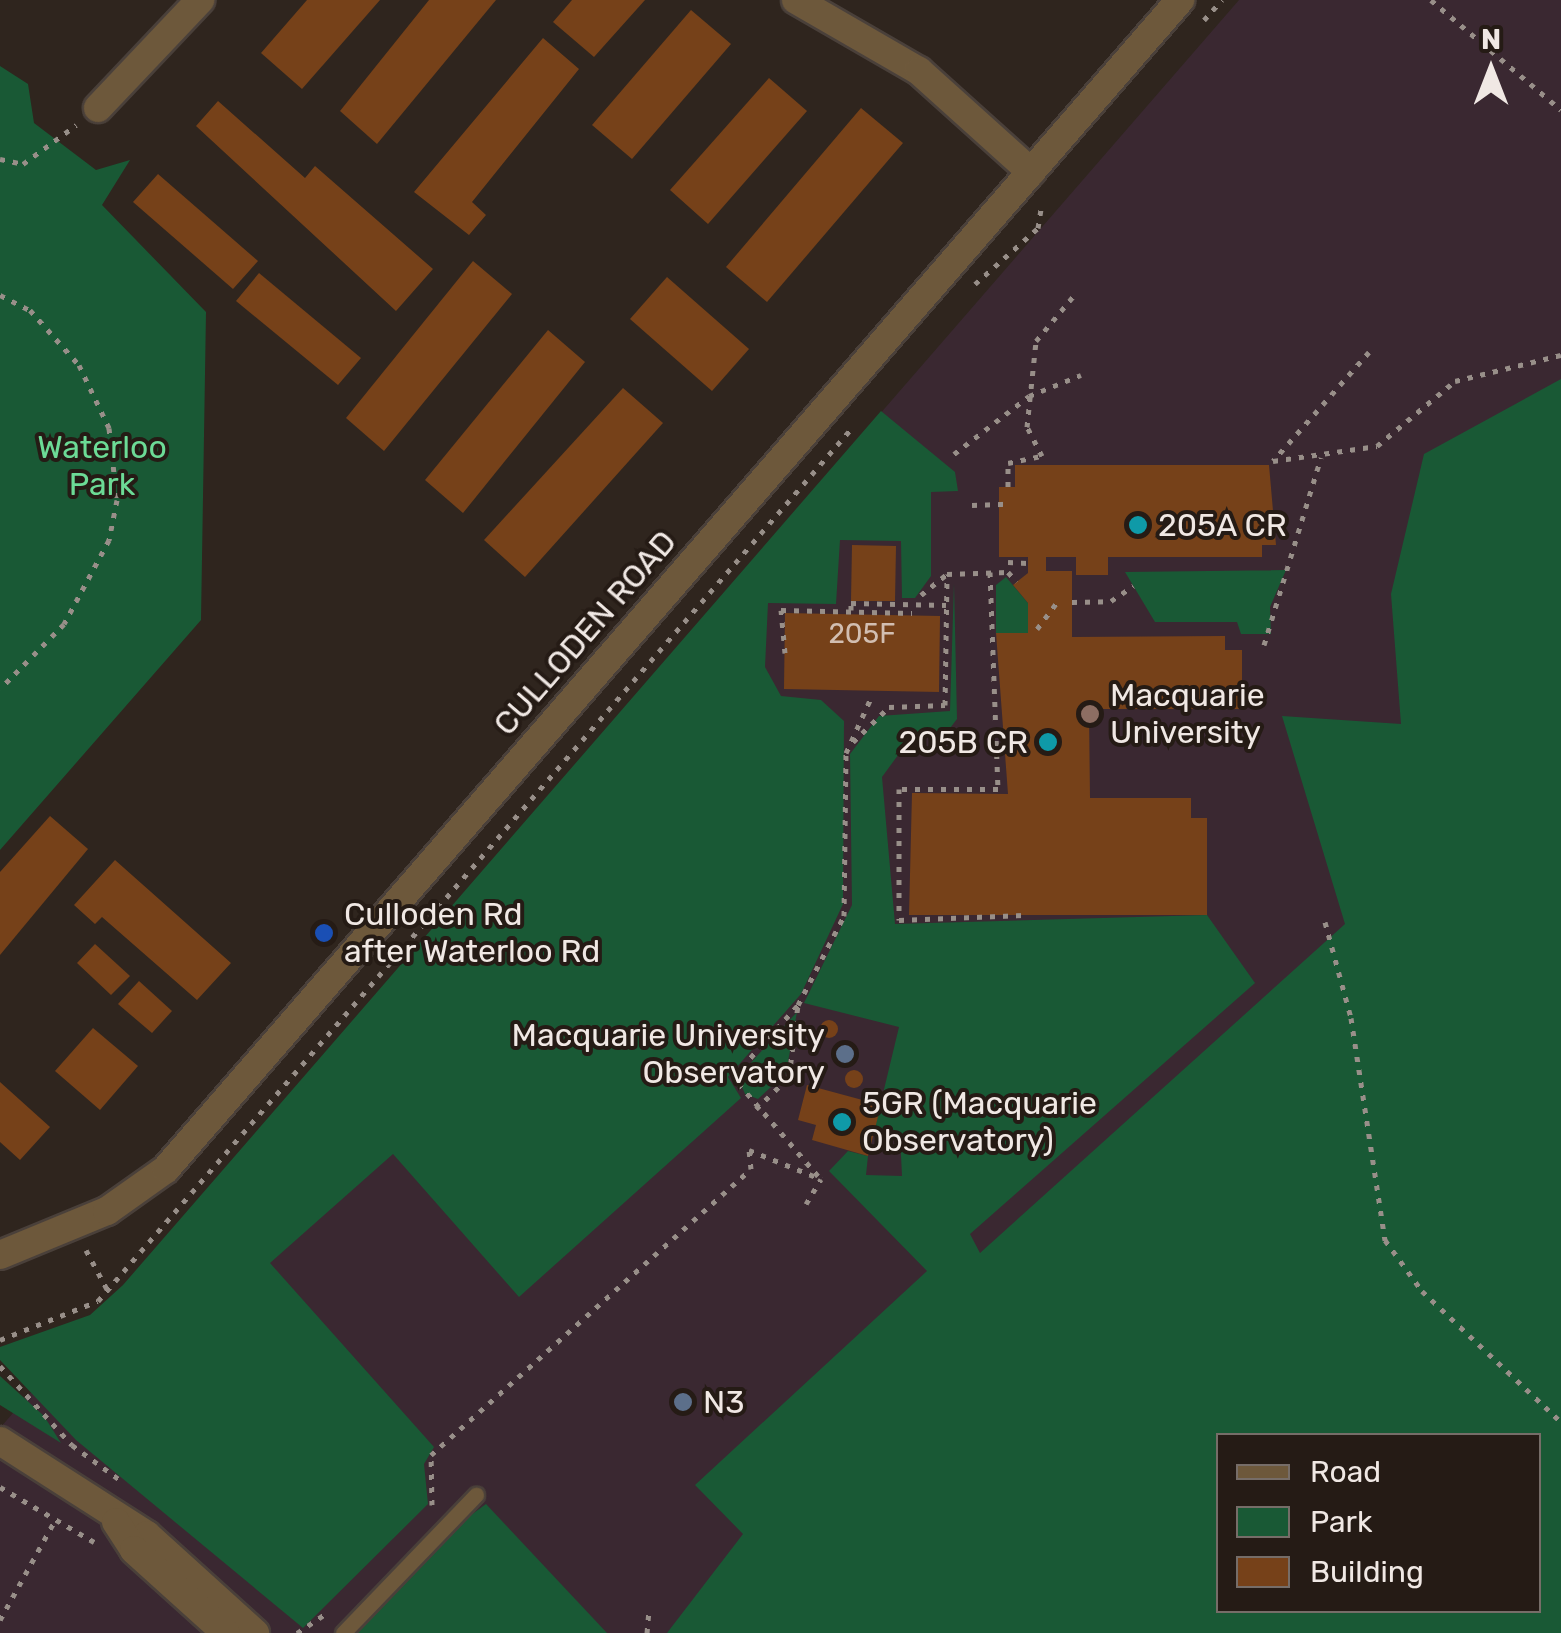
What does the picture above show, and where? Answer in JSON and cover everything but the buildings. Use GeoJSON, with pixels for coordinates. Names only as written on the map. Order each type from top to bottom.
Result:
{"type":"FeatureCollection","features":[{"type":"Feature","properties":{"kind":"street"},"geometry":{"type":"LineString","coordinates":[[98,108],[200,0]]}},
{"type":"Feature","properties":{"kind":"street"},"geometry":{"type":"LineString","coordinates":[[796,0],[919,71],[1031,172]]}},
{"type":"Feature","properties":{"kind":"street","name":"CULLODEN ROAD"},"geometry":{"type":"LineString","coordinates":[[0,1255],[107,1211],[166,1170],[1180,0]]}},
{"type":"Feature","properties":{"kind":"street"},"geometry":{"type":"LineString","coordinates":[[0,1441],[193,1571],[256,1633]]}},
{"type":"Feature","properties":{"kind":"street"},"geometry":{"type":"LineString","coordinates":[[116,1522],[134,1550],[226,1633]]}},
{"type":"Feature","properties":{"kind":"lane"},"geometry":{"type":"LineString","coordinates":[[342,1633],[476,1495]]}},
{"type":"Feature","properties":{"kind":"path"},"geometry":{"type":"LineString","coordinates":[[1199,26],[1222,0]]}},
{"type":"Feature","properties":{"kind":"path"},"geometry":{"type":"LineString","coordinates":[[1431,0],[1561,110]]}},
{"type":"Feature","properties":{"kind":"path"},"geometry":{"type":"LineString","coordinates":[[0,158],[23,164],[98,108]]}},
{"type":"Feature","properties":{"kind":"path"},"geometry":{"type":"LineString","coordinates":[[964,297],[1038,228],[1056,186]]}},
{"type":"Feature","properties":{"kind":"path"},"geometry":{"type":"LineString","coordinates":[[1008,487],[1008,463],[1042,456],[1027,428],[1036,341],[1076,293]]}},
{"type":"Feature","properties":{"kind":"path"},"geometry":{"type":"LineString","coordinates":[[0,295],[30,310],[79,365],[108,428],[117,500],[110,540],[64,624],[0,689]]}},
{"type":"Feature","properties":{"kind":"path"},"geometry":{"type":"LineString","coordinates":[[1369,352],[1268,455],[1322,457],[1389,439],[1455,382],[1561,355]]}},
{"type":"Feature","properties":{"kind":"path"},"geometry":{"type":"LineString","coordinates":[[954,454],[1029,396],[1082,375]]}},
{"type":"Feature","properties":{"kind":"path"},"geometry":{"type":"LineString","coordinates":[[0,1340],[84,1312],[108,1290],[856,423]]}},
{"type":"Feature","properties":{"kind":"path"},"geometry":{"type":"LineString","coordinates":[[1264,645],[1322,457]]}},
{"type":"Feature","properties":{"kind":"path"},"geometry":{"type":"LineString","coordinates":[[972,505],[1008,504]]}},
{"type":"Feature","properties":{"kind":"path"},"geometry":{"type":"LineString","coordinates":[[1008,562],[1028,563]]}},
{"type":"Feature","properties":{"kind":"path"},"geometry":{"type":"LineString","coordinates":[[990,572],[998,789],[899,790],[899,920],[1026,915]]}},
{"type":"Feature","properties":{"kind":"path"},"geometry":{"type":"LineString","coordinates":[[921,595],[946,574],[990,572],[1017,582]]}},
{"type":"Feature","properties":{"kind":"path"},"geometry":{"type":"LineString","coordinates":[[846,753],[877,712],[945,704],[946,574]]}},
{"type":"Feature","properties":{"kind":"path"},"geometry":{"type":"LineString","coordinates":[[1072,602],[1111,601],[1133,586]]}},
{"type":"Feature","properties":{"kind":"path"},"geometry":{"type":"LineString","coordinates":[[1037,629],[1057,602]]}},
{"type":"Feature","properties":{"kind":"path"},"geometry":{"type":"LineString","coordinates":[[785,653],[781,610],[851,612],[946,606]]}},
{"type":"Feature","properties":{"kind":"path"},"geometry":{"type":"LineString","coordinates":[[894,608],[912,612]]}},
{"type":"Feature","properties":{"kind":"path"},"geometry":{"type":"LineString","coordinates":[[820,1179],[733,1078],[798,1005],[847,907],[846,753],[871,698]]}},
{"type":"Feature","properties":{"kind":"path"},"geometry":{"type":"LineString","coordinates":[[899,824],[909,824]]}},
{"type":"Feature","properties":{"kind":"path"},"geometry":{"type":"LineString","coordinates":[[1325,922],[1350,1018],[1385,1240],[1422,1290],[1561,1422]]}},
{"type":"Feature","properties":{"kind":"path"},"geometry":{"type":"LineString","coordinates":[[756,1109],[791,1068],[798,1005]]}},
{"type":"Feature","properties":{"kind":"path"},"geometry":{"type":"LineString","coordinates":[[791,1068],[799,1070]]}},
{"type":"Feature","properties":{"kind":"path"},"geometry":{"type":"LineString","coordinates":[[427,1510],[431,1455],[751,1169],[749,1150],[820,1179]]}},
{"type":"Feature","properties":{"kind":"path"},"geometry":{"type":"LineString","coordinates":[[806,1204],[820,1179]]}},
{"type":"Feature","properties":{"kind":"path"},"geometry":{"type":"LineString","coordinates":[[86,1250],[108,1290]]}},
{"type":"Feature","properties":{"kind":"path"},"geometry":{"type":"LineString","coordinates":[[0,1487],[54,1522],[0,1620]]}},
{"type":"Feature","properties":{"kind":"path"},"geometry":{"type":"LineString","coordinates":[[297,1633],[337,1602]]}},
{"type":"Feature","properties":{"kind":"path"},"geometry":{"type":"LineString","coordinates":[[647,1633],[649,1611]]}},
{"type":"Feature","properties":{"kind":"shaded area","name":"Macquarie University"},"geometry":{"type":"Polygon","coordinates":[[[1239,0],[1561,0],[1561,1633],[0,1633],[0,1428],[1239,0]]]}},
{"type":"Feature","properties":{"kind":"green space","name":"Waterloo Park"},"geometry":{"type":"Polygon","coordinates":[[[0,66],[28,84],[34,123],[96,170],[130,160],[102,205],[206,312],[201,620],[0,850],[0,66]]]}},
{"type":"Feature","properties":{"kind":"green space"},"geometry":{"type":"Polygon","coordinates":[[[1561,379],[1561,1633],[667,1633],[743,1534],[695,1485],[927,1271],[829,1171],[848,1151],[868,1156],[866,1175],[902,1176],[900,1135],[874,1131],[899,1027],[804,1003],[852,905],[850,754],[879,716],[950,711],[954,583],[957,719],[944,736],[912,736],[882,777],[895,924],[1207,915],[1255,983],[970,1234],[980,1253],[1345,924],[1282,716],[1401,724],[1391,594],[1424,454],[1561,379]]]}},
{"type":"Feature","properties":{"kind":"green space"},"geometry":{"type":"Polygon","coordinates":[[[881,411],[955,472],[958,491],[931,492],[931,576],[915,598],[902,598],[901,541],[840,540],[836,604],[768,603],[765,667],[781,696],[821,700],[844,721],[843,904],[801,994],[728,1077],[741,1098],[519,1297],[393,1154],[270,1263],[434,1447],[424,1464],[428,1504],[303,1628],[76,1440],[0,1360],[0,1347],[90,1315],[123,1285],[881,411]]]}},
{"type":"Feature","properties":{"kind":"green space"},"geometry":{"type":"Polygon","coordinates":[[[1286,570],[1270,607],[1271,634],[1241,634],[1237,622],[1155,622],[1125,572],[1286,570]]]}},
{"type":"Feature","properties":{"kind":"green space"},"geometry":{"type":"Polygon","coordinates":[[[1006,577],[1028,603],[1028,633],[996,633],[996,585],[1006,577]]]}},
{"type":"Feature","properties":{"kind":"green space"},"geometry":{"type":"Polygon","coordinates":[[[797,1012],[786,1073],[758,1099],[745,1094],[738,1077],[797,1012]]]}},
{"type":"Feature","properties":{"kind":"green space"},"geometry":{"type":"Polygon","coordinates":[[[0,1376],[44,1416],[61,1443],[0,1405],[0,1376]]]}},
{"type":"Feature","properties":{"kind":"green space"},"geometry":{"type":"Polygon","coordinates":[[[486,1504],[607,1633],[357,1633],[471,1515],[486,1504]]]}},
{"type":"Feature","properties":{"kind":"place","name":"205A CR"},"geometry":{"type":"Point","coordinates":[1138,525]}},
{"type":"Feature","properties":{"kind":"place","name":"Macquarie University"},"geometry":{"type":"Point","coordinates":[1090,714]}},
{"type":"Feature","properties":{"kind":"place","name":"205B CR"},"geometry":{"type":"Point","coordinates":[1048,742]}},
{"type":"Feature","properties":{"kind":"place","name":"Culloden Rd after Waterloo Rd"},"geometry":{"type":"Point","coordinates":[324,933]}},
{"type":"Feature","properties":{"kind":"place","name":"Macquarie University Observatory"},"geometry":{"type":"Point","coordinates":[845,1054]}},
{"type":"Feature","properties":{"kind":"place","name":"5GR (Macquarie Observatory)"},"geometry":{"type":"Point","coordinates":[842,1122]}},
{"type":"Feature","properties":{"kind":"place","name":"N3"},"geometry":{"type":"Point","coordinates":[683,1402]}}]}
